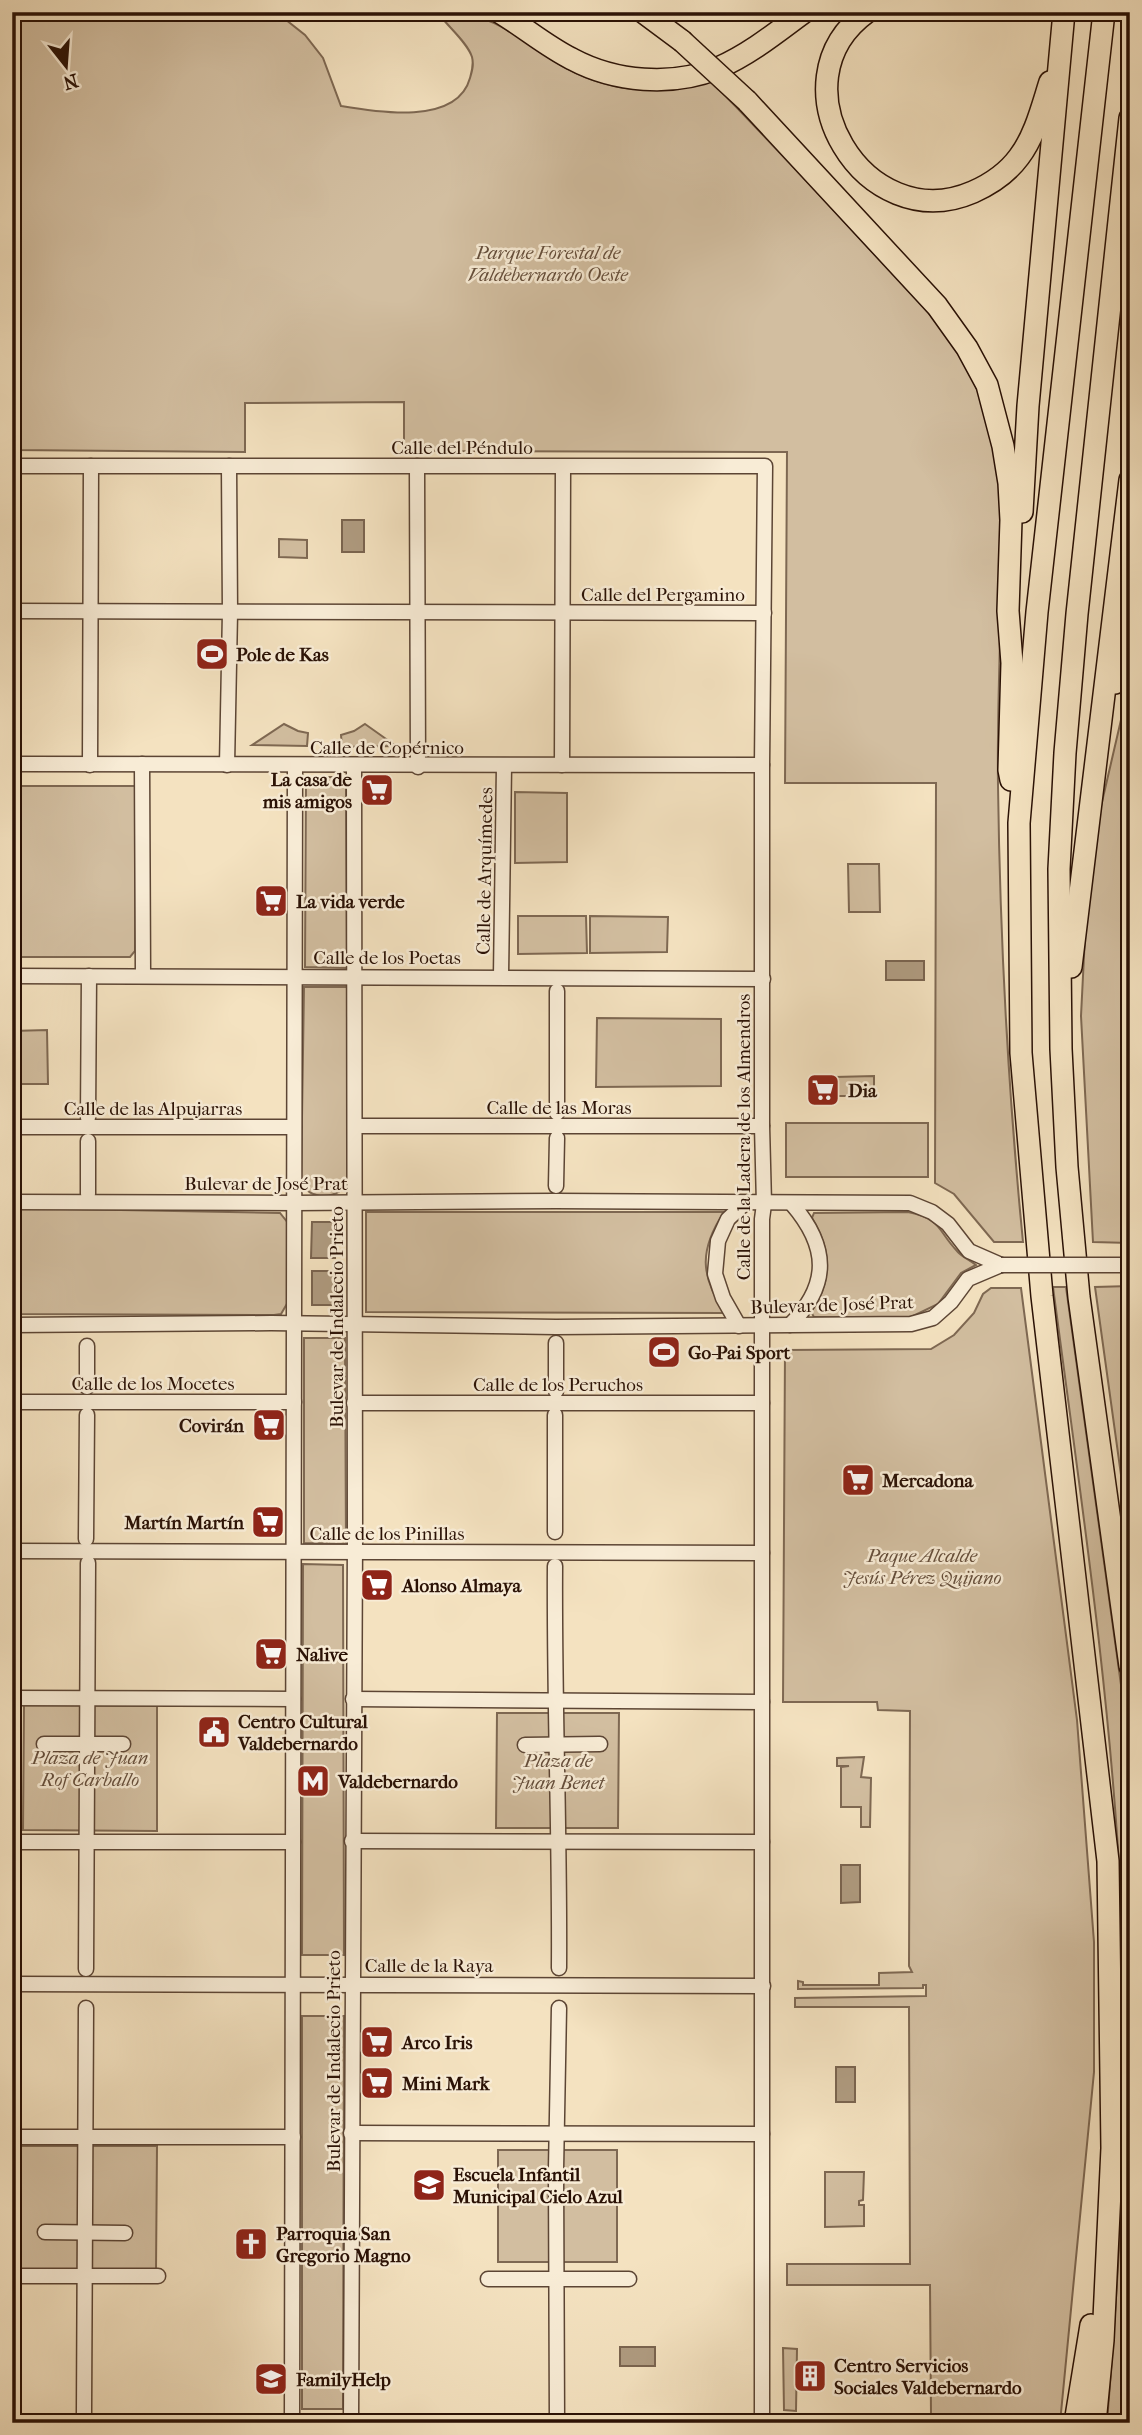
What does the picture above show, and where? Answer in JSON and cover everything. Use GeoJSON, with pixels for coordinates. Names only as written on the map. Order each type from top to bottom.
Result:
{"type":"FeatureCollection","features":[{"type":"Feature","properties":{"kind":"highway"},"geometry":{"type":"LineString","coordinates":[[499,12],[572,60],[598,70],[633,78],[661,79],[685,77],[725,65],[804,12]]}},
{"type":"Feature","properties":{"kind":"highway"},"geometry":{"type":"LineString","coordinates":[[643,12],[682,41],[747,101],[937,306],[967,348],[987,385],[1003,446],[1009,483],[1011,520],[1008,611],[1012,663]]}},
{"type":"Feature","properties":{"kind":"highway"},"geometry":{"type":"LineString","coordinates":[[867,12],[846,33],[835,50],[829,69],[827,87],[833,126],[847,155],[872,180],[889,190],[922,199],[940,200],[968,194],[1002,175],[1019,157],[1031,138],[1061,47]]}},
{"type":"Feature","properties":{"kind":"highway"},"geometry":{"type":"LineString","coordinates":[[1018,823],[1009,770],[1012,663],[1018,611],[1028,406],[1064,12]]}},
{"type":"Feature","properties":{"kind":"highway"},"geometry":{"type":"LineString","coordinates":[[1095,2423],[1103,2340],[1112,2148],[1108,1861],[1042,1296],[1023,1080],[1018,823],[1037,612],[1104,12]]}},
{"type":"Feature","properties":{"kind":"highway"},"geometry":{"type":"LineString","coordinates":[[1130,118],[1079,601],[1065,753],[1059,869],[1061,1048],[1067,1167],[1079,1297],[1130,1666]]}},
{"type":"Feature","properties":{"kind":"highway"},"geometry":{"type":"LineString","coordinates":[[1061,1048],[1130,480]]}},
{"type":"Feature","properties":{"kind":"highway"},"geometry":{"type":"LineString","coordinates":[[1101,721],[1130,642]]}},
{"type":"Feature","properties":{"kind":"highway"},"geometry":{"type":"LineString","coordinates":[[1075,2423],[1108,2226]]}},
{"type":"Feature","properties":{"kind":"street","name":"Calle del Péndulo"},"geometry":{"type":"LineString","coordinates":[[12,466],[765,466],[764,614]]}},
{"type":"Feature","properties":{"kind":"street"},"geometry":{"type":"LineString","coordinates":[[90,765],[91,466]]}},
{"type":"Feature","properties":{"kind":"street"},"geometry":{"type":"LineString","coordinates":[[227,765],[229,466]]}},
{"type":"Feature","properties":{"kind":"street"},"geometry":{"type":"LineString","coordinates":[[417,467],[418,766]]}},
{"type":"Feature","properties":{"kind":"street","name":"Calle del Pergamino"},"geometry":{"type":"LineString","coordinates":[[562,765],[563,467]]}},
{"type":"Feature","properties":{"kind":"street","name":"Calle del Pergamino"},"geometry":{"type":"LineString","coordinates":[[12,611],[764,614]]}},
{"type":"Feature","properties":{"kind":"street","name":"Calle de la Ladera de los Almendros"},"geometry":{"type":"LineString","coordinates":[[762,2423],[764,614]]}},
{"type":"Feature","properties":{"kind":"street","name":"Calle de Copérnico"},"geometry":{"type":"LineString","coordinates":[[12,764],[762,765]]}},
{"type":"Feature","properties":{"kind":"street"},"geometry":{"type":"LineString","coordinates":[[142,764],[143,976]]}},
{"type":"Feature","properties":{"kind":"street","name":"Bulevar de Indalecio Prieto"},"geometry":{"type":"LineString","coordinates":[[292,2423],[295,766]]}},
{"type":"Feature","properties":{"kind":"street","name":"Bulevar de Indalecio Prieto"},"geometry":{"type":"LineString","coordinates":[[351,2423],[356,976],[354,766]]}},
{"type":"Feature","properties":{"kind":"street","name":"Calle de Arquímedes"},"geometry":{"type":"LineString","coordinates":[[501,976],[504,766]]}},
{"type":"Feature","properties":{"kind":"street","name":"Calle de los Poetas"},"geometry":{"type":"LineString","coordinates":[[12,976],[763,979]]}},
{"type":"Feature","properties":{"kind":"street"},"geometry":{"type":"LineString","coordinates":[[88,1118],[89,976]]}},
{"type":"Feature","properties":{"kind":"street"},"geometry":{"type":"LineString","coordinates":[[557,991],[557,1113]]}},
{"type":"Feature","properties":{"kind":"street","name":"Calle de las Moras"},"geometry":{"type":"LineString","coordinates":[[355,1126],[762,1126]]}},
{"type":"Feature","properties":{"kind":"street","name":"Calle de las Alpujarras"},"geometry":{"type":"LineString","coordinates":[[12,1127],[295,1127]]}},
{"type":"Feature","properties":{"kind":"street"},"geometry":{"type":"LineString","coordinates":[[556,1139],[556,1186]]}},
{"type":"Feature","properties":{"kind":"street"},"geometry":{"type":"LineString","coordinates":[[88,1141],[88,1194]]}},
{"type":"Feature","properties":{"kind":"street","name":"Bulevar de José Prat"},"geometry":{"type":"LineString","coordinates":[[12,1202],[909,1203],[932,1212],[948,1224],[969,1251],[1001,1265]]}},
{"type":"Feature","properties":{"kind":"street","name":"Calle de la Ladera de los Almendros"},"geometry":{"type":"LineString","coordinates":[[739,1326],[723,1298],[715,1274],[718,1241],[728,1219],[744,1204]]}},
{"type":"Feature","properties":{"kind":"street"},"geometry":{"type":"LineString","coordinates":[[790,1325],[810,1303],[819,1278],[820,1265],[811,1229],[792,1204]]}},
{"type":"Feature","properties":{"kind":"street"},"geometry":{"type":"LineString","coordinates":[[1001,1265],[1127,1265]]}},
{"type":"Feature","properties":{"kind":"street","name":"Bulevar de José Prat"},"geometry":{"type":"LineString","coordinates":[[12,1325],[295,1323],[556,1327],[911,1324],[933,1318],[951,1302],[968,1279],[1001,1265]]}},
{"type":"Feature","properties":{"kind":"street"},"geometry":{"type":"LineString","coordinates":[[555,1391],[556,1343]]}},
{"type":"Feature","properties":{"kind":"street"},"geometry":{"type":"LineString","coordinates":[[87,1346],[87,1387]]}},
{"type":"Feature","properties":{"kind":"street","name":"Calle de los Mocetes"},"geometry":{"type":"LineString","coordinates":[[12,1402],[294,1402]]}},
{"type":"Feature","properties":{"kind":"street","name":"Calle de los Peruchos"},"geometry":{"type":"LineString","coordinates":[[354,1403],[762,1403]]}},
{"type":"Feature","properties":{"kind":"street"},"geometry":{"type":"LineString","coordinates":[[86,1539],[87,1415]]}},
{"type":"Feature","properties":{"kind":"street"},"geometry":{"type":"LineString","coordinates":[[555,1415],[555,1532]]}},
{"type":"Feature","properties":{"kind":"street","name":"Calle de los Pinillas"},"geometry":{"type":"LineString","coordinates":[[12,1551],[762,1553]]}},
{"type":"Feature","properties":{"kind":"street"},"geometry":{"type":"LineString","coordinates":[[86,1969],[88,1563]]}},
{"type":"Feature","properties":{"kind":"street"},"geometry":{"type":"LineString","coordinates":[[555,1566],[554,1700],[559,1842],[559,1968]]}},
{"type":"Feature","properties":{"kind":"street"},"geometry":{"type":"LineString","coordinates":[[16,1698],[293,1699]]}},
{"type":"Feature","properties":{"kind":"street"},"geometry":{"type":"LineString","coordinates":[[353,1699],[762,1702]]}},
{"type":"Feature","properties":{"kind":"street"},"geometry":{"type":"LineString","coordinates":[[44,1744],[123,1744]]}},
{"type":"Feature","properties":{"kind":"street"},"geometry":{"type":"LineString","coordinates":[[525,1745],[600,1744]]}},
{"type":"Feature","properties":{"kind":"street"},"geometry":{"type":"LineString","coordinates":[[352,1841],[762,1842]]}},
{"type":"Feature","properties":{"kind":"street"},"geometry":{"type":"LineString","coordinates":[[18,1842],[293,1842]]}},
{"type":"Feature","properties":{"kind":"street","name":"Calle de la Raya"},"geometry":{"type":"LineString","coordinates":[[12,1984],[763,1986]]}},
{"type":"Feature","properties":{"kind":"street"},"geometry":{"type":"LineString","coordinates":[[84,2413],[86,2008]]}},
{"type":"Feature","properties":{"kind":"street"},"geometry":{"type":"LineString","coordinates":[[557,2423],[556,2170],[559,2008]]}},
{"type":"Feature","properties":{"kind":"street"},"geometry":{"type":"LineString","coordinates":[[351,2133],[762,2134]]}},
{"type":"Feature","properties":{"kind":"street","name":"Bulevar de Indalecio Prieto"},"geometry":{"type":"LineString","coordinates":[[15,2137],[293,2137]]}},
{"type":"Feature","properties":{"kind":"street"},"geometry":{"type":"LineString","coordinates":[[45,2232],[125,2233]]}},
{"type":"Feature","properties":{"kind":"street"},"geometry":{"type":"LineString","coordinates":[[14,2276],[158,2276]]}},
{"type":"Feature","properties":{"kind":"street"},"geometry":{"type":"LineString","coordinates":[[488,2279],[629,2279]]}},
{"type":"Feature","properties":{"kind":"green space","name":"Parque Forestal de Valdebernardo Oeste"},"geometry":{"type":"Polygon","coordinates":[[[12,12],[276,12],[305,35],[323,58],[341,106],[374,111],[433,110],[462,93],[470,78],[472,57],[442,18],[460,15],[492,22],[566,68],[601,83],[656,90],[711,81],[936,322],[961,357],[982,402],[996,455],[999,483],[1001,566],[998,761],[1001,899],[1009,1071],[1023,1242],[994,1242],[954,1194],[935,1183],[936,783],[785,783],[787,452],[404,451],[404,402],[245,403],[245,452],[12,450],[12,12]]]}},
{"type":"Feature","properties":{"kind":"green space"},"geometry":{"type":"Polygon","coordinates":[[[279,539],[307,540],[307,558],[279,557],[279,539]]]}},
{"type":"Feature","properties":{"kind":"green space"},"geometry":{"type":"Polygon","coordinates":[[[1130,681],[1130,1243],[1093,1242],[1081,1016],[1086,916],[1099,815],[1130,681]]]}},
{"type":"Feature","properties":{"kind":"green space"},"geometry":{"type":"Polygon","coordinates":[[[284,724],[308,733],[307,746],[252,745],[284,724]]]}},
{"type":"Feature","properties":{"kind":"green space"},"geometry":{"type":"Polygon","coordinates":[[[365,724],[396,746],[342,747],[341,735],[365,724]]]}},
{"type":"Feature","properties":{"kind":"green space"},"geometry":{"type":"Polygon","coordinates":[[[306,777],[346,777],[347,968],[305,967],[306,777]]]}},
{"type":"Feature","properties":{"kind":"green space"},"geometry":{"type":"Polygon","coordinates":[[[12,786],[136,786],[135,951],[130,957],[12,957],[12,786]]]}},
{"type":"Feature","properties":{"kind":"green space"},"geometry":{"type":"Polygon","coordinates":[[[515,792],[567,793],[567,862],[515,863],[515,792]]]}},
{"type":"Feature","properties":{"kind":"green space"},"geometry":{"type":"Polygon","coordinates":[[[848,864],[879,864],[880,912],[849,912],[848,864]]]}},
{"type":"Feature","properties":{"kind":"green space"},"geometry":{"type":"Polygon","coordinates":[[[518,916],[586,916],[587,953],[518,954],[518,916]]]}},
{"type":"Feature","properties":{"kind":"green space"},"geometry":{"type":"Polygon","coordinates":[[[590,916],[668,917],[667,952],[590,953],[590,916]]]}},
{"type":"Feature","properties":{"kind":"green space"},"geometry":{"type":"Polygon","coordinates":[[[304,987],[347,987],[348,1181],[339,1192],[324,1196],[310,1193],[301,1182],[304,987]]]}},
{"type":"Feature","properties":{"kind":"green space"},"geometry":{"type":"Polygon","coordinates":[[[597,1018],[721,1019],[721,1086],[596,1087],[597,1018]]]}},
{"type":"Feature","properties":{"kind":"green space"},"geometry":{"type":"Polygon","coordinates":[[[47,1030],[48,1084],[12,1084],[12,1031],[47,1030]]]}},
{"type":"Feature","properties":{"kind":"green space"},"geometry":{"type":"Polygon","coordinates":[[[874,1076],[874,1096],[836,1096],[835,1077],[874,1076]]]}},
{"type":"Feature","properties":{"kind":"green space"},"geometry":{"type":"Polygon","coordinates":[[[786,1123],[928,1123],[928,1177],[786,1177],[786,1123]]]}},
{"type":"Feature","properties":{"kind":"green space"},"geometry":{"type":"Polygon","coordinates":[[[12,1208],[280,1213],[288,1223],[288,1302],[281,1314],[274,1315],[12,1314],[12,1208]]]}},
{"type":"Feature","properties":{"kind":"green space"},"geometry":{"type":"Polygon","coordinates":[[[366,1212],[724,1212],[710,1239],[706,1263],[711,1287],[725,1313],[366,1312],[366,1212]]]}},
{"type":"Feature","properties":{"kind":"green space"},"geometry":{"type":"Polygon","coordinates":[[[908,1212],[933,1222],[959,1253],[976,1265],[961,1273],[938,1304],[911,1317],[814,1317],[811,1312],[823,1289],[827,1265],[823,1241],[812,1218],[814,1213],[908,1212]]]}},
{"type":"Feature","properties":{"kind":"green space"},"geometry":{"type":"Polygon","coordinates":[[[1130,1286],[1130,1540],[1095,1287],[1130,1286]]]}},
{"type":"Feature","properties":{"kind":"green space"},"geometry":{"type":"Polygon","coordinates":[[[1053,1287],[1066,1287],[1122,1692],[1130,1769],[1130,2320],[1122,2423],[1107,2423],[1123,2158],[1126,2052],[1124,1951],[1102,1671],[1053,1287]]]}},
{"type":"Feature","properties":{"kind":"green space","name":"Paque Alcalde Jesús Pérez Quijano"},"geometry":{"type":"Polygon","coordinates":[[[991,1288],[1021,1288],[1077,1720],[1094,1942],[1094,2072],[1060,2423],[784,2423],[784,2416],[931,2414],[930,2285],[787,2285],[787,2264],[910,2264],[909,2007],[795,2007],[795,1998],[926,1996],[926,1985],[923,1985],[923,1988],[798,1989],[798,1981],[803,1982],[803,1985],[879,1985],[879,1973],[912,1972],[909,1966],[910,1711],[878,1710],[877,1702],[783,1702],[785,1350],[931,1349],[954,1335],[974,1313],[983,1294],[991,1288]]]}},
{"type":"Feature","properties":{"kind":"green space"},"geometry":{"type":"Polygon","coordinates":[[[304,1338],[345,1338],[346,1544],[304,1543],[304,1338]]]}},
{"type":"Feature","properties":{"kind":"green space"},"geometry":{"type":"Polygon","coordinates":[[[303,1564],[343,1565],[344,1955],[302,1955],[303,1564]]]}},
{"type":"Feature","properties":{"kind":"green space","name":"Plaza de Juan Rof Carballo"},"geometry":{"type":"Polygon","coordinates":[[[24,1705],[157,1706],[157,1831],[23,1830],[24,1705]]]}},
{"type":"Feature","properties":{"kind":"green space","name":"Plaza de Juan Benet"},"geometry":{"type":"Polygon","coordinates":[[[497,1713],[619,1713],[618,1828],[496,1828],[497,1713]]]}},
{"type":"Feature","properties":{"kind":"green space"},"geometry":{"type":"Polygon","coordinates":[[[864,1757],[861,1777],[871,1778],[870,1827],[861,1827],[861,1807],[841,1807],[841,1767],[849,1766],[837,1766],[837,1758],[864,1757]]]}},
{"type":"Feature","properties":{"kind":"green space"},"geometry":{"type":"Polygon","coordinates":[[[302,2016],[344,2016],[343,2409],[302,2409],[302,2016]]]}},
{"type":"Feature","properties":{"kind":"green space"},"geometry":{"type":"Polygon","coordinates":[[[15,2146],[157,2146],[156,2271],[14,2270],[15,2146]]]}},
{"type":"Feature","properties":{"kind":"green space"},"geometry":{"type":"Polygon","coordinates":[[[498,2150],[617,2150],[617,2262],[498,2262],[498,2150]]]}},
{"type":"Feature","properties":{"kind":"green space"},"geometry":{"type":"Polygon","coordinates":[[[825,2172],[864,2172],[863,2200],[859,2201],[859,2205],[864,2205],[864,2226],[825,2227],[825,2172]]]}},
{"type":"Feature","properties":{"kind":"green space"},"geometry":{"type":"Polygon","coordinates":[[[783,2348],[797,2349],[796,2411],[784,2410],[783,2348]]]}},
{"type":"Feature","properties":{"kind":"shaded area"},"geometry":{"type":"Polygon","coordinates":[[[342,520],[364,520],[364,552],[342,552],[342,520]]]}},
{"type":"Feature","properties":{"kind":"shaded area"},"geometry":{"type":"Polygon","coordinates":[[[886,961],[924,961],[924,980],[886,980],[886,961]]]}},
{"type":"Feature","properties":{"kind":"shaded area"},"geometry":{"type":"Polygon","coordinates":[[[312,1222],[335,1222],[335,1258],[311,1258],[312,1222]]]}},
{"type":"Feature","properties":{"kind":"shaded area"},"geometry":{"type":"Polygon","coordinates":[[[312,1271],[335,1271],[334,1305],[312,1305],[312,1271]]]}},
{"type":"Feature","properties":{"kind":"shaded area"},"geometry":{"type":"Polygon","coordinates":[[[841,1865],[860,1865],[860,1902],[841,1903],[841,1865]]]}},
{"type":"Feature","properties":{"kind":"shaded area"},"geometry":{"type":"Polygon","coordinates":[[[836,2067],[855,2067],[855,2102],[836,2102],[836,2067]]]}},
{"type":"Feature","properties":{"kind":"shaded area"},"geometry":{"type":"Polygon","coordinates":[[[620,2347],[655,2347],[655,2366],[620,2366],[620,2347]]]}},
{"type":"Feature","properties":{"kind":"place","name":"Pole de Kas"},"geometry":{"type":"Point","coordinates":[212,654]}},
{"type":"Feature","properties":{"kind":"place","name":"La casa de mis amigos"},"geometry":{"type":"Point","coordinates":[377,790]}},
{"type":"Feature","properties":{"kind":"place","name":"La vida verde"},"geometry":{"type":"Point","coordinates":[271,901]}},
{"type":"Feature","properties":{"kind":"place","name":"Dia"},"geometry":{"type":"Point","coordinates":[823,1090]}},
{"type":"Feature","properties":{"kind":"place","name":"Go-Pai Sport"},"geometry":{"type":"Point","coordinates":[664,1352]}},
{"type":"Feature","properties":{"kind":"place","name":"Covirán"},"geometry":{"type":"Point","coordinates":[269,1425]}},
{"type":"Feature","properties":{"kind":"place","name":"Mercadona"},"geometry":{"type":"Point","coordinates":[858,1480]}},
{"type":"Feature","properties":{"kind":"place","name":"Martín Martín"},"geometry":{"type":"Point","coordinates":[268,1522]}},
{"type":"Feature","properties":{"kind":"place","name":"Alonso Almaya"},"geometry":{"type":"Point","coordinates":[377,1585]}},
{"type":"Feature","properties":{"kind":"place","name":"Nalive"},"geometry":{"type":"Point","coordinates":[271,1654]}},
{"type":"Feature","properties":{"kind":"place","name":"Centro Cultural Valdebernardo"},"geometry":{"type":"Point","coordinates":[214,1732]}},
{"type":"Feature","properties":{"kind":"place","name":"Valdebernardo"},"geometry":{"type":"Point","coordinates":[313,1781]}},
{"type":"Feature","properties":{"kind":"place","name":"Arco Iris"},"geometry":{"type":"Point","coordinates":[377,2042]}},
{"type":"Feature","properties":{"kind":"place","name":"Mini Mark"},"geometry":{"type":"Point","coordinates":[377,2083]}},
{"type":"Feature","properties":{"kind":"place","name":"Escuela Infantil Municipal Cielo Azul"},"geometry":{"type":"Point","coordinates":[429,2185]}},
{"type":"Feature","properties":{"kind":"place","name":"Parroquia San Gregorio Magno"},"geometry":{"type":"Point","coordinates":[251,2244]}},
{"type":"Feature","properties":{"kind":"place","name":"Centro Servicios Sociales Valdebernardo"},"geometry":{"type":"Point","coordinates":[810,2376]}},
{"type":"Feature","properties":{"kind":"place","name":"FamilyHelp"},"geometry":{"type":"Point","coordinates":[271,2379]}}]}
